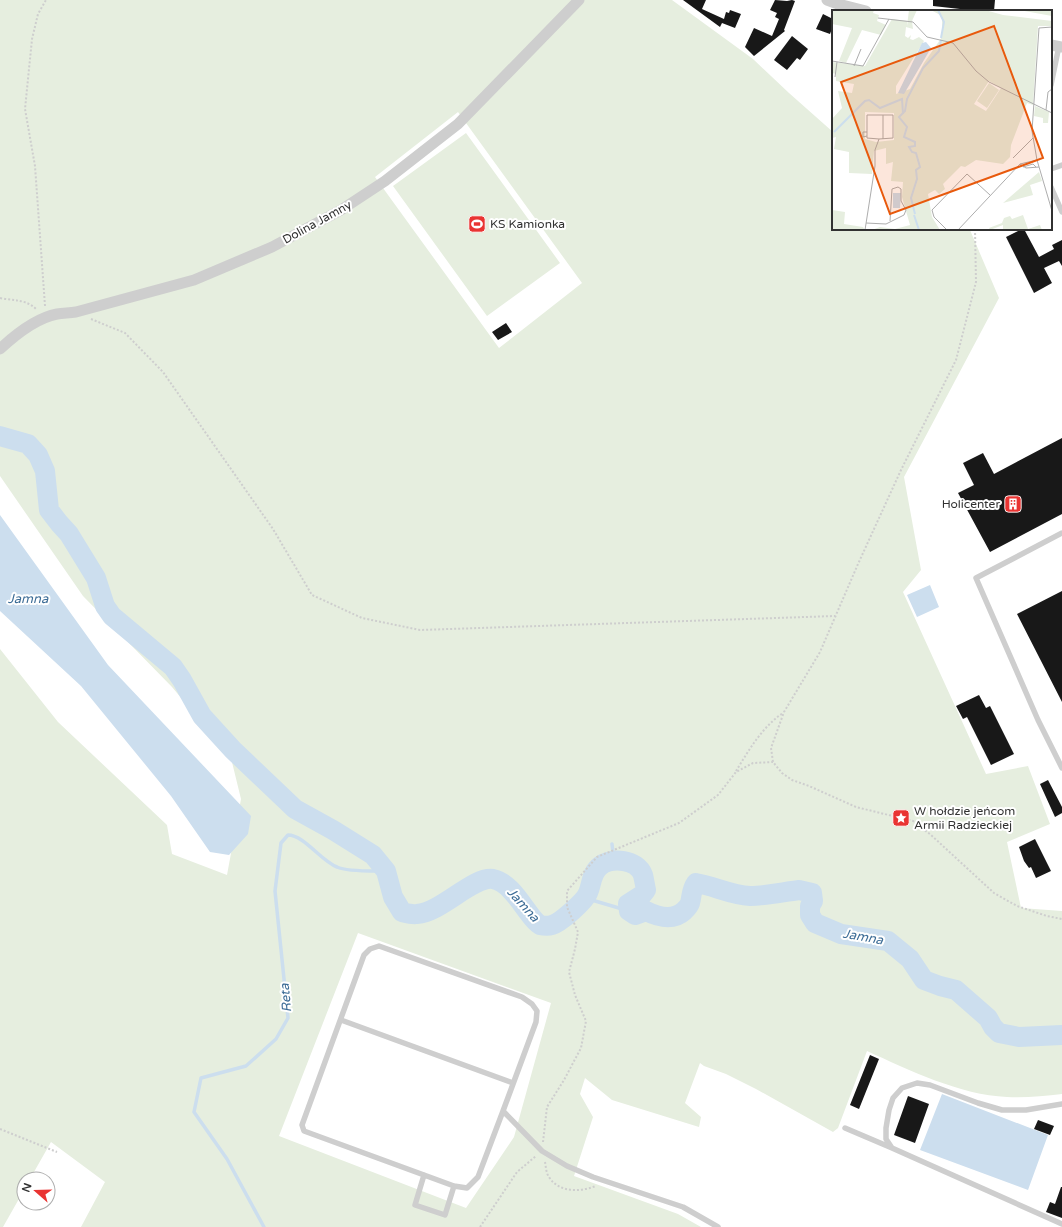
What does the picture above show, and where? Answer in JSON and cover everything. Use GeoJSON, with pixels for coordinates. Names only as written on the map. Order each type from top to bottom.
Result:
{"type":"FeatureCollection","features":[{"type":"Feature","properties":{"kind":"street","name":"Dolina Jamny"},"geometry":{"type":"LineString","coordinates":[[0,349],[11,338],[38,321],[55,314],[76,312],[194,280],[272,247],[341,210],[385,181],[458,124],[579,0]]}},
{"type":"Feature","properties":{"kind":"street"},"geometry":{"type":"LineString","coordinates":[[827,0],[862,10]]}},
{"type":"Feature","properties":{"kind":"lane"},"geometry":{"type":"LineString","coordinates":[[1052,78],[1057,46]]}},
{"type":"Feature","properties":{"kind":"lane"},"geometry":{"type":"LineString","coordinates":[[1052,169],[1062,166]]}},
{"type":"Feature","properties":{"kind":"lane"},"geometry":{"type":"LineString","coordinates":[[1052,189],[1062,212]]}},
{"type":"Feature","properties":{"kind":"lane"},"geometry":{"type":"LineString","coordinates":[[1062,533],[976,578],[1038,720],[1062,768]]}},
{"type":"Feature","properties":{"kind":"lane"},"geometry":{"type":"LineString","coordinates":[[379,946],[522,997],[532,1004],[537,1011],[536,1022],[513,1083],[478,1177],[467,1188],[454,1186],[304,1131],[302,1125],[364,955],[370,949],[379,946]]}},
{"type":"Feature","properties":{"kind":"lane"},"geometry":{"type":"LineString","coordinates":[[341,1020],[513,1083]]}},
{"type":"Feature","properties":{"kind":"lane"},"geometry":{"type":"LineString","coordinates":[[892,1148],[886,1138],[886,1128],[893,1098],[902,1088],[917,1083],[930,1085],[978,1103],[1002,1110],[1026,1110],[1062,1104]]}},
{"type":"Feature","properties":{"kind":"lane"},"geometry":{"type":"LineString","coordinates":[[503,1111],[542,1151],[567,1166],[608,1182],[683,1207],[718,1227]]}},
{"type":"Feature","properties":{"kind":"lane"},"geometry":{"type":"LineString","coordinates":[[845,1128],[1062,1224]]}},
{"type":"Feature","properties":{"kind":"lane"},"geometry":{"type":"LineString","coordinates":[[424,1175],[415,1204],[445,1215],[454,1186]]}},
{"type":"Feature","properties":{"kind":"path"},"geometry":{"type":"LineString","coordinates":[[45,319],[45,299],[35,166],[25,109],[32,39],[38,14],[46,0]]}},
{"type":"Feature","properties":{"kind":"path"},"geometry":{"type":"LineString","coordinates":[[975,230],[976,282],[956,360],[902,470],[820,652],[784,712],[770,748],[773,762],[782,773],[792,780],[856,807],[913,821],[931,835],[994,893],[1017,906],[1047,916],[1062,919]]}},
{"type":"Feature","properties":{"kind":"path"},"geometry":{"type":"LineString","coordinates":[[0,298],[32,304],[45,319]]}},
{"type":"Feature","properties":{"kind":"path"},"geometry":{"type":"LineString","coordinates":[[76,312],[125,333],[163,372],[273,529],[312,595],[362,618],[420,630],[835,616]]}},
{"type":"Feature","properties":{"kind":"path"},"geometry":{"type":"LineString","coordinates":[[608,1182],[591,1188],[567,1190],[556,1184],[548,1176],[542,1151],[547,1107],[564,1080],[581,1048],[586,1021],[575,995],[569,972],[576,950],[578,932],[567,907],[567,892],[597,857],[679,823],[718,795],[736,772],[764,730],[784,712]]}},
{"type":"Feature","properties":{"kind":"path"},"geometry":{"type":"LineString","coordinates":[[736,772],[753,763],[773,762]]}},
{"type":"Feature","properties":{"kind":"path"},"geometry":{"type":"LineString","coordinates":[[0,1129],[57,1152]]}},
{"type":"Feature","properties":{"kind":"path"},"geometry":{"type":"LineString","coordinates":[[480,1227],[517,1172],[542,1151]]}},
{"type":"Feature","properties":{"kind":"green space"},"geometry":{"type":"Polygon","coordinates":[[[0,0],[672,0],[753,59],[832,131],[832,230],[970,230],[999,298],[904,477],[921,570],[903,592],[986,774],[1028,766],[1050,824],[1007,842],[1021,908],[1062,911],[1062,1094],[1034,1097],[1007,1097],[971,1092],[935,1080],[867,1051],[838,1128],[833,1132],[756,1089],[700,1063],[685,1103],[701,1117],[699,1127],[612,1100],[585,1078],[580,1094],[593,1117],[574,1176],[678,1214],[701,1227],[81,1227],[105,1182],[51,1142],[35,1171],[16,1171],[16,1204],[3,1227],[0,1227],[0,649],[58,722],[167,825],[172,854],[227,875],[241,799],[231,758],[172,687],[83,596],[0,476],[0,0]],[[458,112],[375,177],[499,348],[582,283],[458,112]],[[358,933],[279,1136],[466,1208],[514,1137],[551,1003],[358,933]]]}},
{"type":"Feature","properties":{"kind":"green space","name":"KS Kamionka"},"geometry":{"type":"Polygon","coordinates":[[[466,133],[560,263],[487,316],[393,186],[466,133]]]}},
{"type":"Feature","properties":{"kind":"water","name":"Jamna"},"geometry":{"type":"Polygon","coordinates":[[[0,515],[108,665],[251,816],[248,834],[229,855],[210,852],[171,796],[81,686],[0,611],[0,515]]]}},
{"type":"Feature","properties":{"kind":"water"},"geometry":{"type":"Polygon","coordinates":[[[930,585],[939,607],[917,617],[907,595],[930,585]]]}},
{"type":"Feature","properties":{"kind":"water"},"geometry":{"type":"Polygon","coordinates":[[[942,1094],[1048,1135],[1028,1190],[920,1150],[942,1094]]]}},
{"type":"Feature","properties":{"kind":"building"},"geometry":{"type":"Polygon","coordinates":[[[683,0],[706,0],[702,9],[724,19],[726,12],[729,13],[730,10],[741,14],[735,28],[722,23],[720,27],[683,0]]]}},
{"type":"Feature","properties":{"kind":"building"},"geometry":{"type":"Polygon","coordinates":[[[775,0],[795,1],[784,30],[785,31],[754,56],[745,47],[754,28],[772,36],[779,19],[775,17],[777,13],[770,10],[775,0]]]}},
{"type":"Feature","properties":{"kind":"building"},"geometry":{"type":"Polygon","coordinates":[[[933,0],[995,0],[994,10],[969,10],[933,6],[933,0]]]}},
{"type":"Feature","properties":{"kind":"building"},"geometry":{"type":"Polygon","coordinates":[[[823,14],[832,18],[832,29],[830,34],[816,29],[823,14]]]}},
{"type":"Feature","properties":{"kind":"building"},"geometry":{"type":"Polygon","coordinates":[[[792,36],[808,49],[800,60],[797,58],[787,70],[774,60],[792,36]]]}},
{"type":"Feature","properties":{"kind":"building"},"geometry":{"type":"Polygon","coordinates":[[[1020,230],[1025,230],[1039,257],[1054,249],[1052,245],[1062,240],[1062,266],[1059,261],[1044,268],[1052,283],[1034,293],[1006,237],[1020,230]]]}},
{"type":"Feature","properties":{"kind":"building"},"geometry":{"type":"Polygon","coordinates":[[[506,323],[512,332],[498,340],[492,332],[506,323]]]}},
{"type":"Feature","properties":{"kind":"building","name":"Holicenter"},"geometry":{"type":"Polygon","coordinates":[[[1062,438],[1062,514],[990,552],[958,493],[974,485],[963,463],[983,453],[994,474],[1062,438]]]}},
{"type":"Feature","properties":{"kind":"building"},"geometry":{"type":"Polygon","coordinates":[[[1062,591],[1062,702],[1017,614],[1062,591]]]}},
{"type":"Feature","properties":{"kind":"building"},"geometry":{"type":"Polygon","coordinates":[[[979,695],[986,708],[990,706],[1014,754],[991,765],[967,717],[963,719],[956,706],[979,695]]]}},
{"type":"Feature","properties":{"kind":"building"},"geometry":{"type":"Polygon","coordinates":[[[1048,780],[1062,807],[1062,813],[1055,817],[1040,784],[1048,780]]]}},
{"type":"Feature","properties":{"kind":"building"},"geometry":{"type":"Polygon","coordinates":[[[1035,839],[1051,871],[1036,878],[1031,867],[1029,868],[1024,861],[1019,847],[1035,839]]]}},
{"type":"Feature","properties":{"kind":"building"},"geometry":{"type":"Polygon","coordinates":[[[870,1055],[879,1059],[859,1109],[850,1105],[870,1055]]]}},
{"type":"Feature","properties":{"kind":"building"},"geometry":{"type":"Polygon","coordinates":[[[908,1096],[929,1104],[915,1143],[894,1135],[908,1096]]]}},
{"type":"Feature","properties":{"kind":"building"},"geometry":{"type":"Polygon","coordinates":[[[1038,1120],[1054,1126],[1050,1135],[1034,1129],[1038,1120]]]}},
{"type":"Feature","properties":{"kind":"building"},"geometry":{"type":"Polygon","coordinates":[[[1061,1187],[1062,1218],[1046,1212],[1050,1202],[1055,1204],[1061,1187]]]}},
{"type":"Feature","properties":{"kind":"waterway","name":"Jamna"},"geometry":{"type":"LineString","coordinates":[[0,436],[28,444],[38,455],[45,471],[49,510],[69,534],[96,578],[105,606],[112,616],[173,667],[202,716],[233,750],[295,809],[333,830],[373,855],[386,871],[393,897],[402,912],[409,914],[427,912],[476,883],[493,879],[504,884],[517,897],[538,924],[543,926],[551,925],[566,916],[586,897],[593,875],[597,869],[605,863],[611,861],[624,861],[630,863],[640,870],[643,875],[646,890],[642,895],[628,904],[629,911],[635,915],[646,911],[665,917],[680,914],[690,904],[692,891],[696,883],[736,894],[750,896],[799,890],[812,893],[813,901],[810,906],[810,915],[815,923],[841,934],[888,941],[910,959],[924,980],[956,990],[988,1018],[993,1027],[999,1033],[1019,1037],[1062,1035]]}},
{"type":"Feature","properties":{"kind":"waterway","name":"Reta"},"geometry":{"type":"LineString","coordinates":[[264,1227],[227,1159],[194,1112],[201,1078],[246,1066],[276,1039],[288,1018],[275,891],[281,843],[288,835],[294,836],[300,839],[331,864],[342,869],[386,871]]}},
{"type":"Feature","properties":{"kind":"waterway"},"geometry":{"type":"LineString","coordinates":[[612,844],[614,861]]}},
{"type":"Feature","properties":{"kind":"waterway"},"geometry":{"type":"LineString","coordinates":[[585,898],[629,911]]}},
{"type":"Feature","properties":{"kind":"place","name":"KS Kamionka"},"geometry":{"type":"Point","coordinates":[477,224]}},
{"type":"Feature","properties":{"kind":"place","name":"Holicenter"},"geometry":{"type":"Point","coordinates":[1013,504]}},
{"type":"Feature","properties":{"kind":"place","name":"W hołdzie jeńcom Armii Radzieckiej"},"geometry":{"type":"Point","coordinates":[901,818]}}]}
